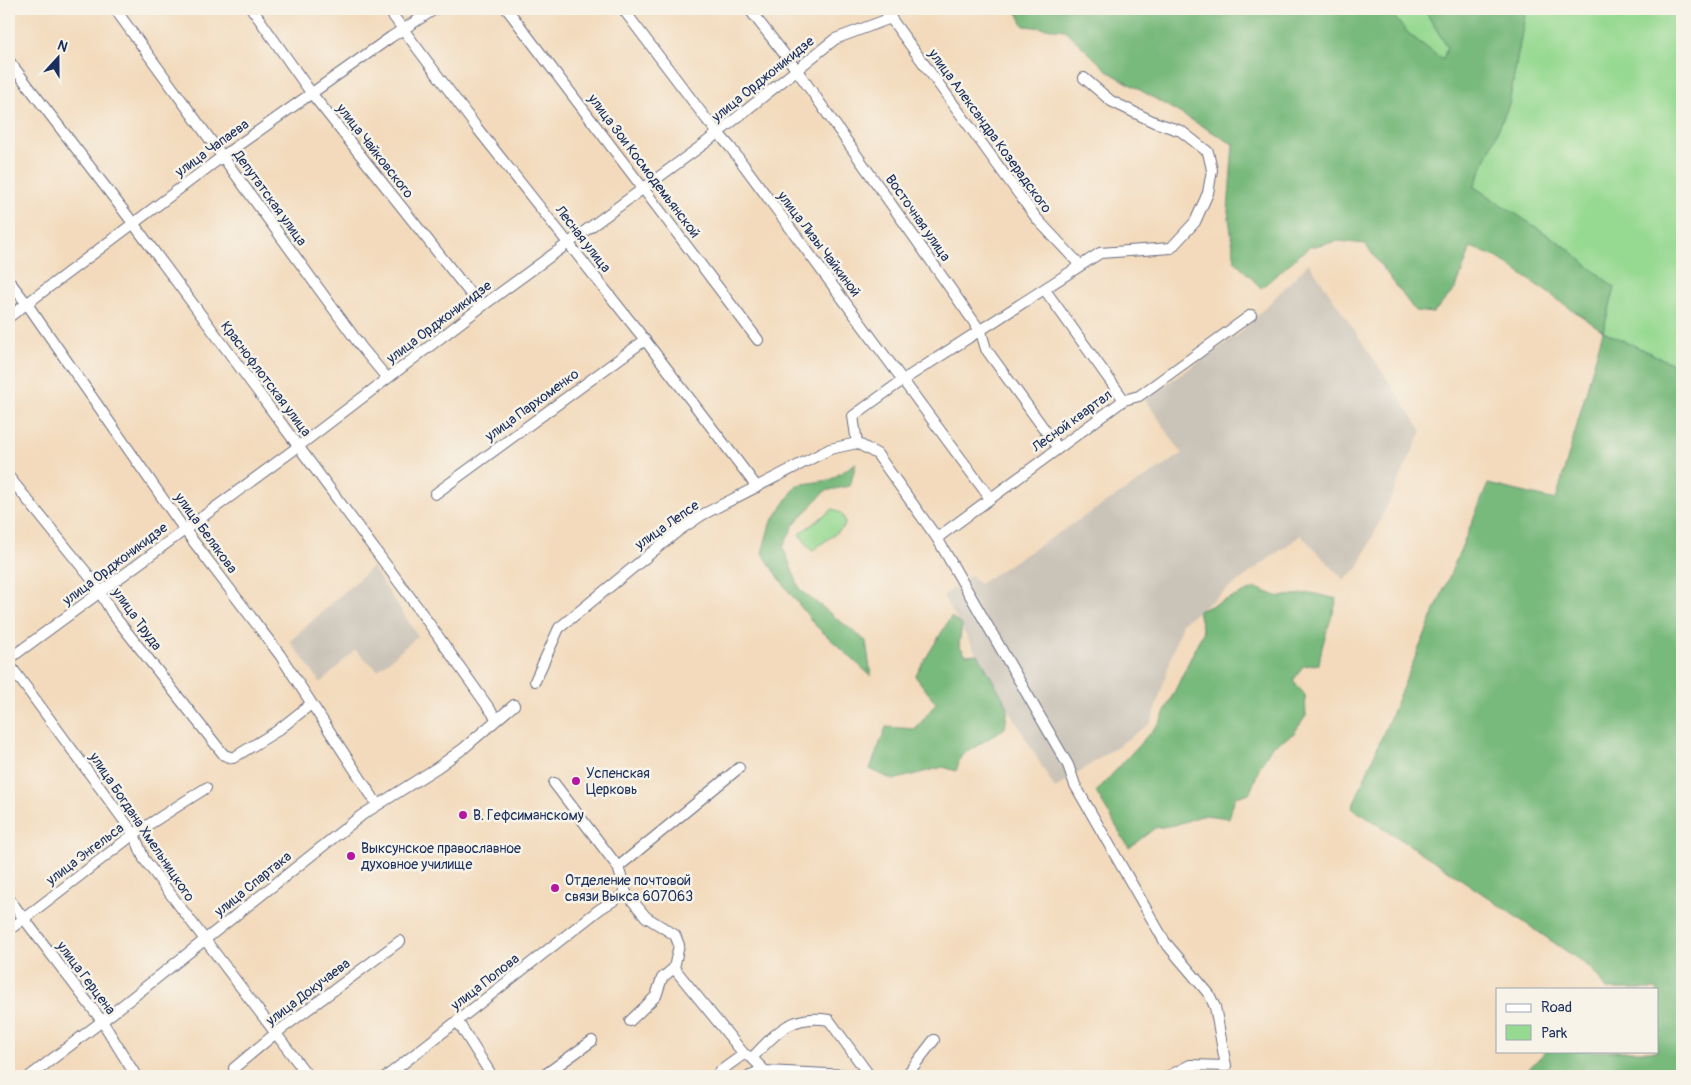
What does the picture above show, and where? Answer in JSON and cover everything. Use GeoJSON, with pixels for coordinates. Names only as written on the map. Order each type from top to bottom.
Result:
{"type":"FeatureCollection","features":[{"type":"Feature","properties":{"kind":"street","name":"Депутатская улица"},"geometry":{"type":"LineString","coordinates":[[115,9],[362,348],[387,378]]}},
{"type":"Feature","properties":{"kind":"street","name":"улица Чайковского"},"geometry":{"type":"LineString","coordinates":[[252,9],[312,94],[481,307]]}},
{"type":"Feature","properties":{"kind":"street","name":"Лесная улица"},"geometry":{"type":"LineString","coordinates":[[388,9],[757,487]]}},
{"type":"Feature","properties":{"kind":"street","name":"улица Чапаева"},"geometry":{"type":"LineString","coordinates":[[9,317],[223,156],[435,9]]}},
{"type":"Feature","properties":{"kind":"street","name":"улица Зои Космодемьянской"},"geometry":{"type":"LineString","coordinates":[[507,9],[758,340]]}},
{"type":"Feature","properties":{"kind":"street","name":"улица Лизы Чайкиной"},"geometry":{"type":"LineString","coordinates":[[623,9],[717,133],[731,148],[990,498]]}},
{"type":"Feature","properties":{"kind":"street","name":"Восточная улица"},"geometry":{"type":"LineString","coordinates":[[749,9],[796,69],[981,332],[986,350],[1058,448]]}},
{"type":"Feature","properties":{"kind":"street","name":"улица Александра Козерадского"},"geometry":{"type":"LineString","coordinates":[[884,9],[1037,219],[1080,265]]}},
{"type":"Feature","properties":{"kind":"street","name":"улица Орджоникидзе"},"geometry":{"type":"LineString","coordinates":[[9,659],[299,446],[481,307],[644,189],[835,38],[891,18]]}},
{"type":"Feature","properties":{"kind":"street","name":"Краснофлотская улица"},"geometry":{"type":"LineString","coordinates":[[9,60],[133,222],[299,446],[496,718]]}},
{"type":"Feature","properties":{"kind":"street"},"geometry":{"type":"LineString","coordinates":[[1084,78],[1112,100],[1154,122],[1182,130],[1208,152],[1212,170],[1208,194],[1195,222],[1171,248],[1100,253],[981,332],[903,380],[853,416],[857,443],[877,454],[937,538],[1068,765],[1075,785],[1165,942],[1210,994],[1215,1007],[1226,1066],[1190,1064],[1168,1076]]}},
{"type":"Feature","properties":{"kind":"street","name":"улица Белякова"},"geometry":{"type":"LineString","coordinates":[[9,281],[184,529],[280,655],[377,804]]}},
{"type":"Feature","properties":{"kind":"street"},"geometry":{"type":"LineString","coordinates":[[1045,290],[1124,400]]}},
{"type":"Feature","properties":{"kind":"street","name":"Лесной квартал"},"geometry":{"type":"LineString","coordinates":[[937,538],[1124,400],[1139,396],[1251,315]]}},
{"type":"Feature","properties":{"kind":"street","name":"улица Пархоменко"},"geometry":{"type":"LineString","coordinates":[[435,494],[645,340]]}},
{"type":"Feature","properties":{"kind":"street","name":"улица Лепсе"},"geometry":{"type":"LineString","coordinates":[[534,681],[559,628],[678,531],[702,516],[830,449],[857,443]]}},
{"type":"Feature","properties":{"kind":"street","name":"улица Труда"},"geometry":{"type":"LineString","coordinates":[[9,477],[101,592],[112,613],[224,755],[233,758],[277,731],[312,704]]}},
{"type":"Feature","properties":{"kind":"street","name":"улица Богдана Хмельницкого"},"geometry":{"type":"LineString","coordinates":[[9,664],[134,834],[144,859],[308,1076]]}},
{"type":"Feature","properties":{"kind":"street"},"geometry":{"type":"LineString","coordinates":[[496,718],[514,705]]}},
{"type":"Feature","properties":{"kind":"street","name":"улица Спартака"},"geometry":{"type":"LineString","coordinates":[[30,1076],[102,1022],[377,804],[438,767],[464,748],[496,718]]}},
{"type":"Feature","properties":{"kind":"street"},"geometry":{"type":"LineString","coordinates":[[618,867],[739,768]]}},
{"type":"Feature","properties":{"kind":"street"},"geometry":{"type":"LineString","coordinates":[[554,782],[618,867],[626,893],[646,917],[675,935],[679,944],[674,968],[662,978],[656,996],[630,1021]]}},
{"type":"Feature","properties":{"kind":"street","name":"улица Энгельса"},"geometry":{"type":"LineString","coordinates":[[9,930],[134,834],[206,788]]}},
{"type":"Feature","properties":{"kind":"street","name":"улица Попова"},"geometry":{"type":"LineString","coordinates":[[387,1076],[600,909],[626,893]]}},
{"type":"Feature","properties":{"kind":"street","name":"улица Герцена"},"geometry":{"type":"LineString","coordinates":[[9,898],[102,1022],[136,1076]]}},
{"type":"Feature","properties":{"kind":"street","name":"улица Докучаева"},"geometry":{"type":"LineString","coordinates":[[234,1068],[276,1033],[400,941]]}},
{"type":"Feature","properties":{"kind":"street"},"geometry":{"type":"LineString","coordinates":[[674,968],[748,1056],[765,1071],[869,1076]]}},
{"type":"Feature","properties":{"kind":"street"},"geometry":{"type":"LineString","coordinates":[[723,1076],[719,1072],[748,1056],[789,1024],[811,1016],[829,1020],[869,1076]]}},
{"type":"Feature","properties":{"kind":"street"},"geometry":{"type":"LineString","coordinates":[[458,1022],[492,1076]]}},
{"type":"Feature","properties":{"kind":"street"},"geometry":{"type":"LineString","coordinates":[[906,1076],[934,1040]]}},
{"type":"Feature","properties":{"kind":"street"},"geometry":{"type":"LineString","coordinates":[[543,1076],[592,1041]]}},
{"type":"Feature","properties":{"kind":"street"},"geometry":{"type":"LineString","coordinates":[[750,1076],[762,1069]]}},
{"type":"Feature","properties":{"kind":"shaded area"},"geometry":{"type":"Polygon","coordinates":[[[1309,263],[1422,431],[1358,568],[1344,580],[1301,535],[1182,623],[1151,723],[1055,789],[943,596],[971,575],[979,584],[1182,454],[1145,399],[1238,335],[1309,263]]]}},
{"type":"Feature","properties":{"kind":"shaded area"},"geometry":{"type":"Polygon","coordinates":[[[372,567],[418,636],[378,670],[355,650],[321,683],[290,641],[372,567]]]}},
{"type":"Feature","properties":{"kind":"green space"},"geometry":{"type":"Polygon","coordinates":[[[1015,9],[1387,9],[1410,35],[1443,60],[1447,47],[1424,9],[1526,9],[1509,104],[1474,187],[1562,244],[1615,288],[1603,331],[1498,258],[1471,247],[1456,288],[1433,313],[1415,311],[1365,244],[1339,241],[1309,247],[1261,288],[1235,261],[1228,211],[1233,144],[1109,72],[1065,30],[1024,26],[1015,9]]]}},
{"type":"Feature","properties":{"kind":"green space"},"geometry":{"type":"Polygon","coordinates":[[[1387,9],[1424,9],[1447,47],[1443,60],[1410,35],[1387,9]]]}},
{"type":"Feature","properties":{"kind":"green space"},"geometry":{"type":"Polygon","coordinates":[[[1526,9],[1682,9],[1682,368],[1603,331],[1615,288],[1562,244],[1474,187],[1509,104],[1526,9]]]}},
{"type":"Feature","properties":{"kind":"green space"},"geometry":{"type":"Polygon","coordinates":[[[1603,331],[1682,368],[1682,1076],[1522,1076],[1545,1052],[1658,1052],[1658,988],[1606,988],[1591,968],[1439,864],[1352,808],[1488,484],[1556,500],[1603,331]]]}},
{"type":"Feature","properties":{"kind":"green space"},"geometry":{"type":"Polygon","coordinates":[[[856,463],[850,486],[825,491],[793,526],[783,547],[800,590],[866,641],[871,676],[815,625],[762,553],[770,524],[797,485],[830,480],[856,463]]]}},
{"type":"Feature","properties":{"kind":"green space"},"geometry":{"type":"Polygon","coordinates":[[[833,509],[843,516],[844,527],[812,551],[799,534],[833,509]]]}},
{"type":"Feature","properties":{"kind":"green space"},"geometry":{"type":"Polygon","coordinates":[[[1256,588],[1279,597],[1311,593],[1337,599],[1324,639],[1319,664],[1303,666],[1293,681],[1305,695],[1306,716],[1293,734],[1272,746],[1260,766],[1250,793],[1235,797],[1229,818],[1204,815],[1175,825],[1155,828],[1129,848],[1096,792],[1160,722],[1203,632],[1198,611],[1256,588]]]}},
{"type":"Feature","properties":{"kind":"green space"},"geometry":{"type":"Polygon","coordinates":[[[951,617],[962,625],[959,645],[966,655],[978,654],[1008,707],[1005,728],[961,756],[956,771],[943,767],[893,780],[870,769],[886,727],[916,729],[936,703],[915,676],[951,617]]]}},
{"type":"Feature","properties":{"kind":"place","name":"Успенская Церковь"},"geometry":{"type":"Point","coordinates":[576,781]}},
{"type":"Feature","properties":{"kind":"place","name":"В. Гефсиманскому"},"geometry":{"type":"Point","coordinates":[463,815]}},
{"type":"Feature","properties":{"kind":"place","name":"Выксунское православное духовное училище"},"geometry":{"type":"Point","coordinates":[351,856]}},
{"type":"Feature","properties":{"kind":"place","name":"Отделение почтовой связи Выкса 607063"},"geometry":{"type":"Point","coordinates":[555,888]}}]}
